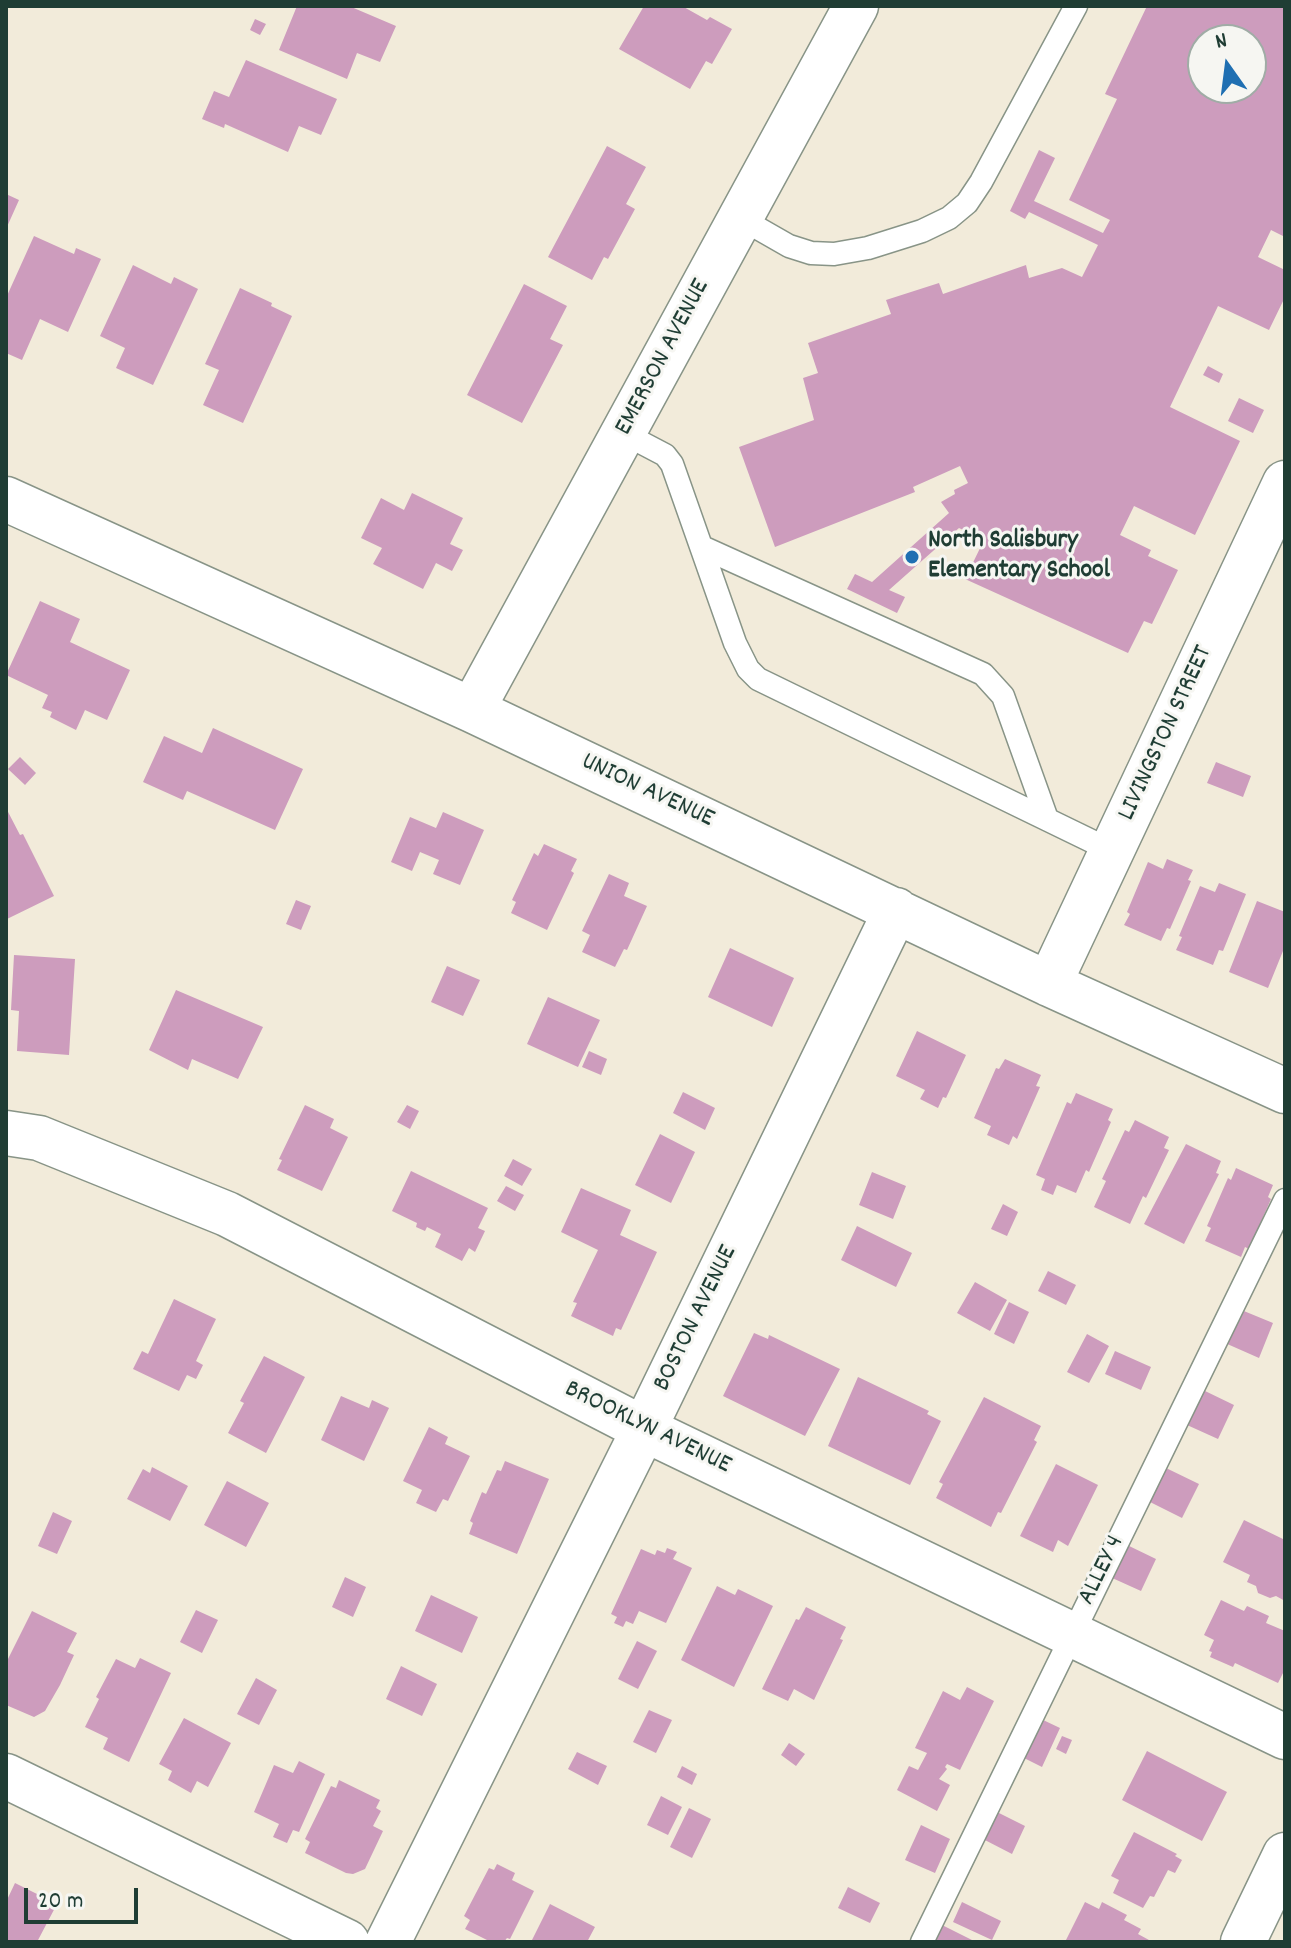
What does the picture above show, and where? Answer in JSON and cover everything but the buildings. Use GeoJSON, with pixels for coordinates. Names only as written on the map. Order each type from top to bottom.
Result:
{"type":"FeatureCollection","features":[{"type":"Feature","properties":{"kind":"street","name":"EMERSON AVENUE"},"geometry":{"type":"LineString","coordinates":[[472,710],[856,6]]}},
{"type":"Feature","properties":{"kind":"street","name":"LIVINGSTON STREET"},"geometry":{"type":"LineString","coordinates":[[1049,984],[1285,483]]}},
{"type":"Feature","properties":{"kind":"street","name":"UNION AVENUE"},"geometry":{"type":"LineString","coordinates":[[6,499],[472,710],[1049,984],[1285,1091]]}},
{"type":"Feature","properties":{"kind":"street","name":"BOSTON AVENUE"},"geometry":{"type":"LineString","coordinates":[[388,1942],[644,1429],[896,910]]}},
{"type":"Feature","properties":{"kind":"street","name":"BROOKLYN AVENUE"},"geometry":{"type":"LineString","coordinates":[[6,1133],[39,1138],[227,1214],[644,1429],[1285,1737]]}},
{"type":"Feature","properties":{"kind":"street"},"geometry":{"type":"LineString","coordinates":[[6,1776],[347,1942]]}},
{"type":"Feature","properties":{"kind":"street"},"geometry":{"type":"LineString","coordinates":[[1243,1942],[1285,1855]]}},
{"type":"Feature","properties":{"kind":"lane"},"geometry":{"type":"LineString","coordinates":[[740,218],[789,246],[811,253],[834,254],[868,248],[922,231],[949,218],[967,203],[981,182],[1076,6]]}},
{"type":"Feature","properties":{"kind":"lane"},"geometry":{"type":"LineString","coordinates":[[623,433],[665,455],[672,464],[735,643],[748,669],[758,679],[1112,851]]}},
{"type":"Feature","properties":{"kind":"lane"},"geometry":{"type":"LineString","coordinates":[[702,547],[983,674],[1003,696],[1047,819]]}},
{"type":"Feature","properties":{"kind":"lane","name":"ALLEY 4"},"geometry":{"type":"LineString","coordinates":[[922,1942],[1285,1200]]}},
{"type":"Feature","properties":{"kind":"place","name":"North Salisbury Elementary School"},"geometry":{"type":"Point","coordinates":[912,557]}}]}
